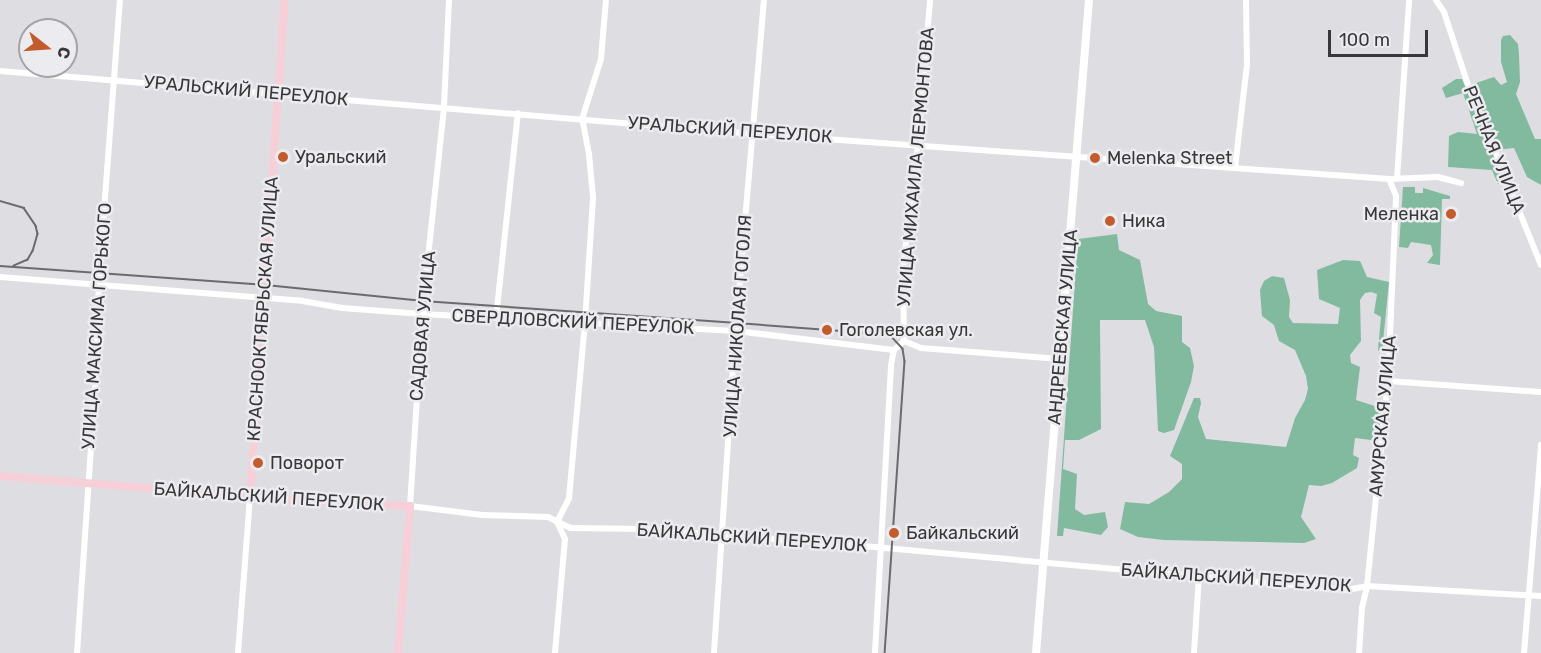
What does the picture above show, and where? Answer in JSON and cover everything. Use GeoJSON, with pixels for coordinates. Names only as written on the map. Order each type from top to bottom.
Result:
{"type":"FeatureCollection","features":[{"type":"Feature","properties":{"kind":"main road","name":"КРАСНООКТЯБРЬСКАЯ УЛИЦА"},"geometry":{"type":"LineString","coordinates":[[250,496],[285,0]]}},
{"type":"Feature","properties":{"kind":"main road","name":"БАЙКАЛЬСКИЙ ПЕРЕУЛОК"},"geometry":{"type":"LineString","coordinates":[[0,476],[410,506]]}},
{"type":"Feature","properties":{"kind":"main road","name":"САДОВАЯ УЛИЦА"},"geometry":{"type":"LineString","coordinates":[[398,653],[410,506]]}},
{"type":"Feature","properties":{"kind":"street","name":"УЛИЦА МАКСИМА ГОРЬКОГО"},"geometry":{"type":"LineString","coordinates":[[77,653],[96,375],[99,285],[120,0]]}},
{"type":"Feature","properties":{"kind":"street","name":"САДОВАЯ УЛИЦА"},"geometry":{"type":"LineString","coordinates":[[410,506],[422,314],[444,108],[449,0]]}},
{"type":"Feature","properties":{"kind":"street"},"geometry":{"type":"LineString","coordinates":[[555,653],[565,539],[557,522],[569,498],[585,322],[593,196],[589,154],[582,118],[601,59],[606,0]]}},
{"type":"Feature","properties":{"kind":"street","name":"УЛИЦА НИКОЛАЯ ГОГОЛЯ"},"geometry":{"type":"LineString","coordinates":[[714,653],[736,331],[765,0]]}},
{"type":"Feature","properties":{"kind":"street","name":"УЛИЦА МИХАИЛА ЛЕРМОНТОВА"},"geometry":{"type":"LineString","coordinates":[[904,341],[903,268],[918,144],[930,0]]}},
{"type":"Feature","properties":{"kind":"street","name":"АНДРЕЕВСКАЯ УЛИЦА"},"geometry":{"type":"LineString","coordinates":[[1036,653],[1089,0]]}},
{"type":"Feature","properties":{"kind":"street"},"geometry":{"type":"LineString","coordinates":[[1235,168],[1247,64],[1246,0]]}},
{"type":"Feature","properties":{"kind":"street"},"geometry":{"type":"LineString","coordinates":[[1397,178],[1409,0]]}},
{"type":"Feature","properties":{"kind":"street","name":"РЕЧНАЯ УЛИЦА"},"geometry":{"type":"LineString","coordinates":[[1436,0],[1444,12],[1467,82],[1541,265]]}},
{"type":"Feature","properties":{"kind":"street","name":"УРАЛЬСКИЙ ПЕРЕУЛОК"},"geometry":{"type":"LineString","coordinates":[[0,71],[754,134],[1389,179],[1438,177],[1461,183]]}},
{"type":"Feature","properties":{"kind":"street"},"geometry":{"type":"LineString","coordinates":[[496,318],[518,113]]}},
{"type":"Feature","properties":{"kind":"street","name":"АМУРСКАЯ УЛИЦА"},"geometry":{"type":"LineString","coordinates":[[1359,653],[1388,381],[1396,196],[1389,179]]}},
{"type":"Feature","properties":{"kind":"street","name":"СВЕРДЛОВСКИЙ ПЕРЕУЛОК"},"geometry":{"type":"LineString","coordinates":[[0,276],[422,314],[736,331],[894,350]]}},
{"type":"Feature","properties":{"kind":"street"},"geometry":{"type":"LineString","coordinates":[[875,653],[891,365],[894,350],[904,341],[921,348],[1060,358]]}},
{"type":"Feature","properties":{"kind":"street"},"geometry":{"type":"LineString","coordinates":[[1388,381],[1541,392]]}},
{"type":"Feature","properties":{"kind":"street"},"geometry":{"type":"LineString","coordinates":[[1524,653],[1541,445]]}},
{"type":"Feature","properties":{"kind":"street","name":"КРАСНООКТЯБРЬСКАЯ УЛИЦА"},"geometry":{"type":"LineString","coordinates":[[238,653],[250,496]]}},
{"type":"Feature","properties":{"kind":"street","name":"БАЙКАЛЬСКИЙ ПЕРЕУЛОК"},"geometry":{"type":"LineString","coordinates":[[410,506],[482,515],[548,518],[571,528],[646,529],[723,535],[1347,590],[1367,586],[1541,596]]}},
{"type":"Feature","properties":{"kind":"street"},"geometry":{"type":"LineString","coordinates":[[1194,653],[1199,576]]}},
{"type":"Feature","properties":{"kind":"green space"},"geometry":{"type":"Polygon","coordinates":[[[1510,35],[1518,44],[1520,82],[1516,94],[1535,139],[1541,139],[1541,185],[1527,177],[1514,148],[1495,150],[1470,85],[1494,77],[1501,85],[1507,82],[1501,62],[1501,40],[1503,36],[1510,35]]]}},
{"type":"Feature","properties":{"kind":"green space"},"geometry":{"type":"Polygon","coordinates":[[[1456,79],[1462,79],[1505,181],[1498,184],[1492,170],[1448,167],[1449,136],[1458,132],[1477,134],[1463,93],[1446,98],[1442,88],[1456,79]]]}},
{"type":"Feature","properties":{"kind":"green space"},"geometry":{"type":"Polygon","coordinates":[[[1403,187],[1415,187],[1415,193],[1423,193],[1423,188],[1450,196],[1450,199],[1442,199],[1440,265],[1427,263],[1433,255],[1431,245],[1411,242],[1408,248],[1399,247],[1403,187]]]}},
{"type":"Feature","properties":{"kind":"green space"},"geometry":{"type":"Polygon","coordinates":[[[1117,234],[1119,250],[1140,260],[1148,304],[1156,311],[1182,316],[1182,342],[1190,348],[1194,366],[1191,382],[1174,430],[1164,433],[1158,431],[1154,347],[1145,320],[1100,320],[1101,429],[1079,440],[1065,440],[1063,469],[1077,474],[1075,509],[1084,515],[1105,512],[1108,527],[1101,535],[1064,528],[1063,536],[1057,536],[1078,239],[1117,234]]]}},
{"type":"Feature","properties":{"kind":"green space"},"geometry":{"type":"Polygon","coordinates":[[[1343,260],[1360,261],[1367,277],[1389,282],[1382,352],[1378,350],[1381,317],[1374,313],[1377,294],[1371,292],[1365,293],[1360,300],[1361,341],[1350,355],[1351,363],[1360,367],[1356,400],[1381,408],[1379,441],[1355,438],[1353,455],[1359,458],[1357,468],[1332,483],[1321,486],[1309,485],[1301,517],[1316,539],[1304,543],[1164,540],[1138,537],[1120,529],[1125,502],[1149,504],[1169,492],[1182,479],[1182,464],[1170,456],[1194,398],[1200,398],[1198,417],[1206,439],[1286,447],[1295,418],[1305,400],[1308,389],[1306,376],[1295,350],[1279,341],[1274,325],[1262,316],[1260,290],[1264,281],[1272,276],[1284,278],[1290,300],[1289,317],[1293,323],[1338,324],[1340,308],[1319,299],[1317,270],[1343,260]]]}},
{"type":"Feature","properties":{"kind":"tram line"},"geometry":{"type":"LineString","coordinates":[[0,201],[24,208],[36,226],[38,234],[28,260],[14,266]]}},
{"type":"Feature","properties":{"kind":"tram line"},"geometry":{"type":"LineString","coordinates":[[0,266],[266,285],[423,301],[881,334],[892,337],[903,349],[905,361],[885,653]]}},
{"type":"Feature","properties":{"kind":"place","name":"Уральский"},"geometry":{"type":"Point","coordinates":[283,157]}},
{"type":"Feature","properties":{"kind":"place","name":"Melenka Street"},"geometry":{"type":"Point","coordinates":[1095,158]}},
{"type":"Feature","properties":{"kind":"place","name":"Меленка"},"geometry":{"type":"Point","coordinates":[1451,214]}},
{"type":"Feature","properties":{"kind":"place","name":"Ника"},"geometry":{"type":"Point","coordinates":[1110,221]}},
{"type":"Feature","properties":{"kind":"place","name":"Гоголевская ул."},"geometry":{"type":"Point","coordinates":[827,330]}},
{"type":"Feature","properties":{"kind":"place","name":"Поворот"},"geometry":{"type":"Point","coordinates":[258,463]}},
{"type":"Feature","properties":{"kind":"place","name":"Байкальский"},"geometry":{"type":"Point","coordinates":[894,533]}}]}
